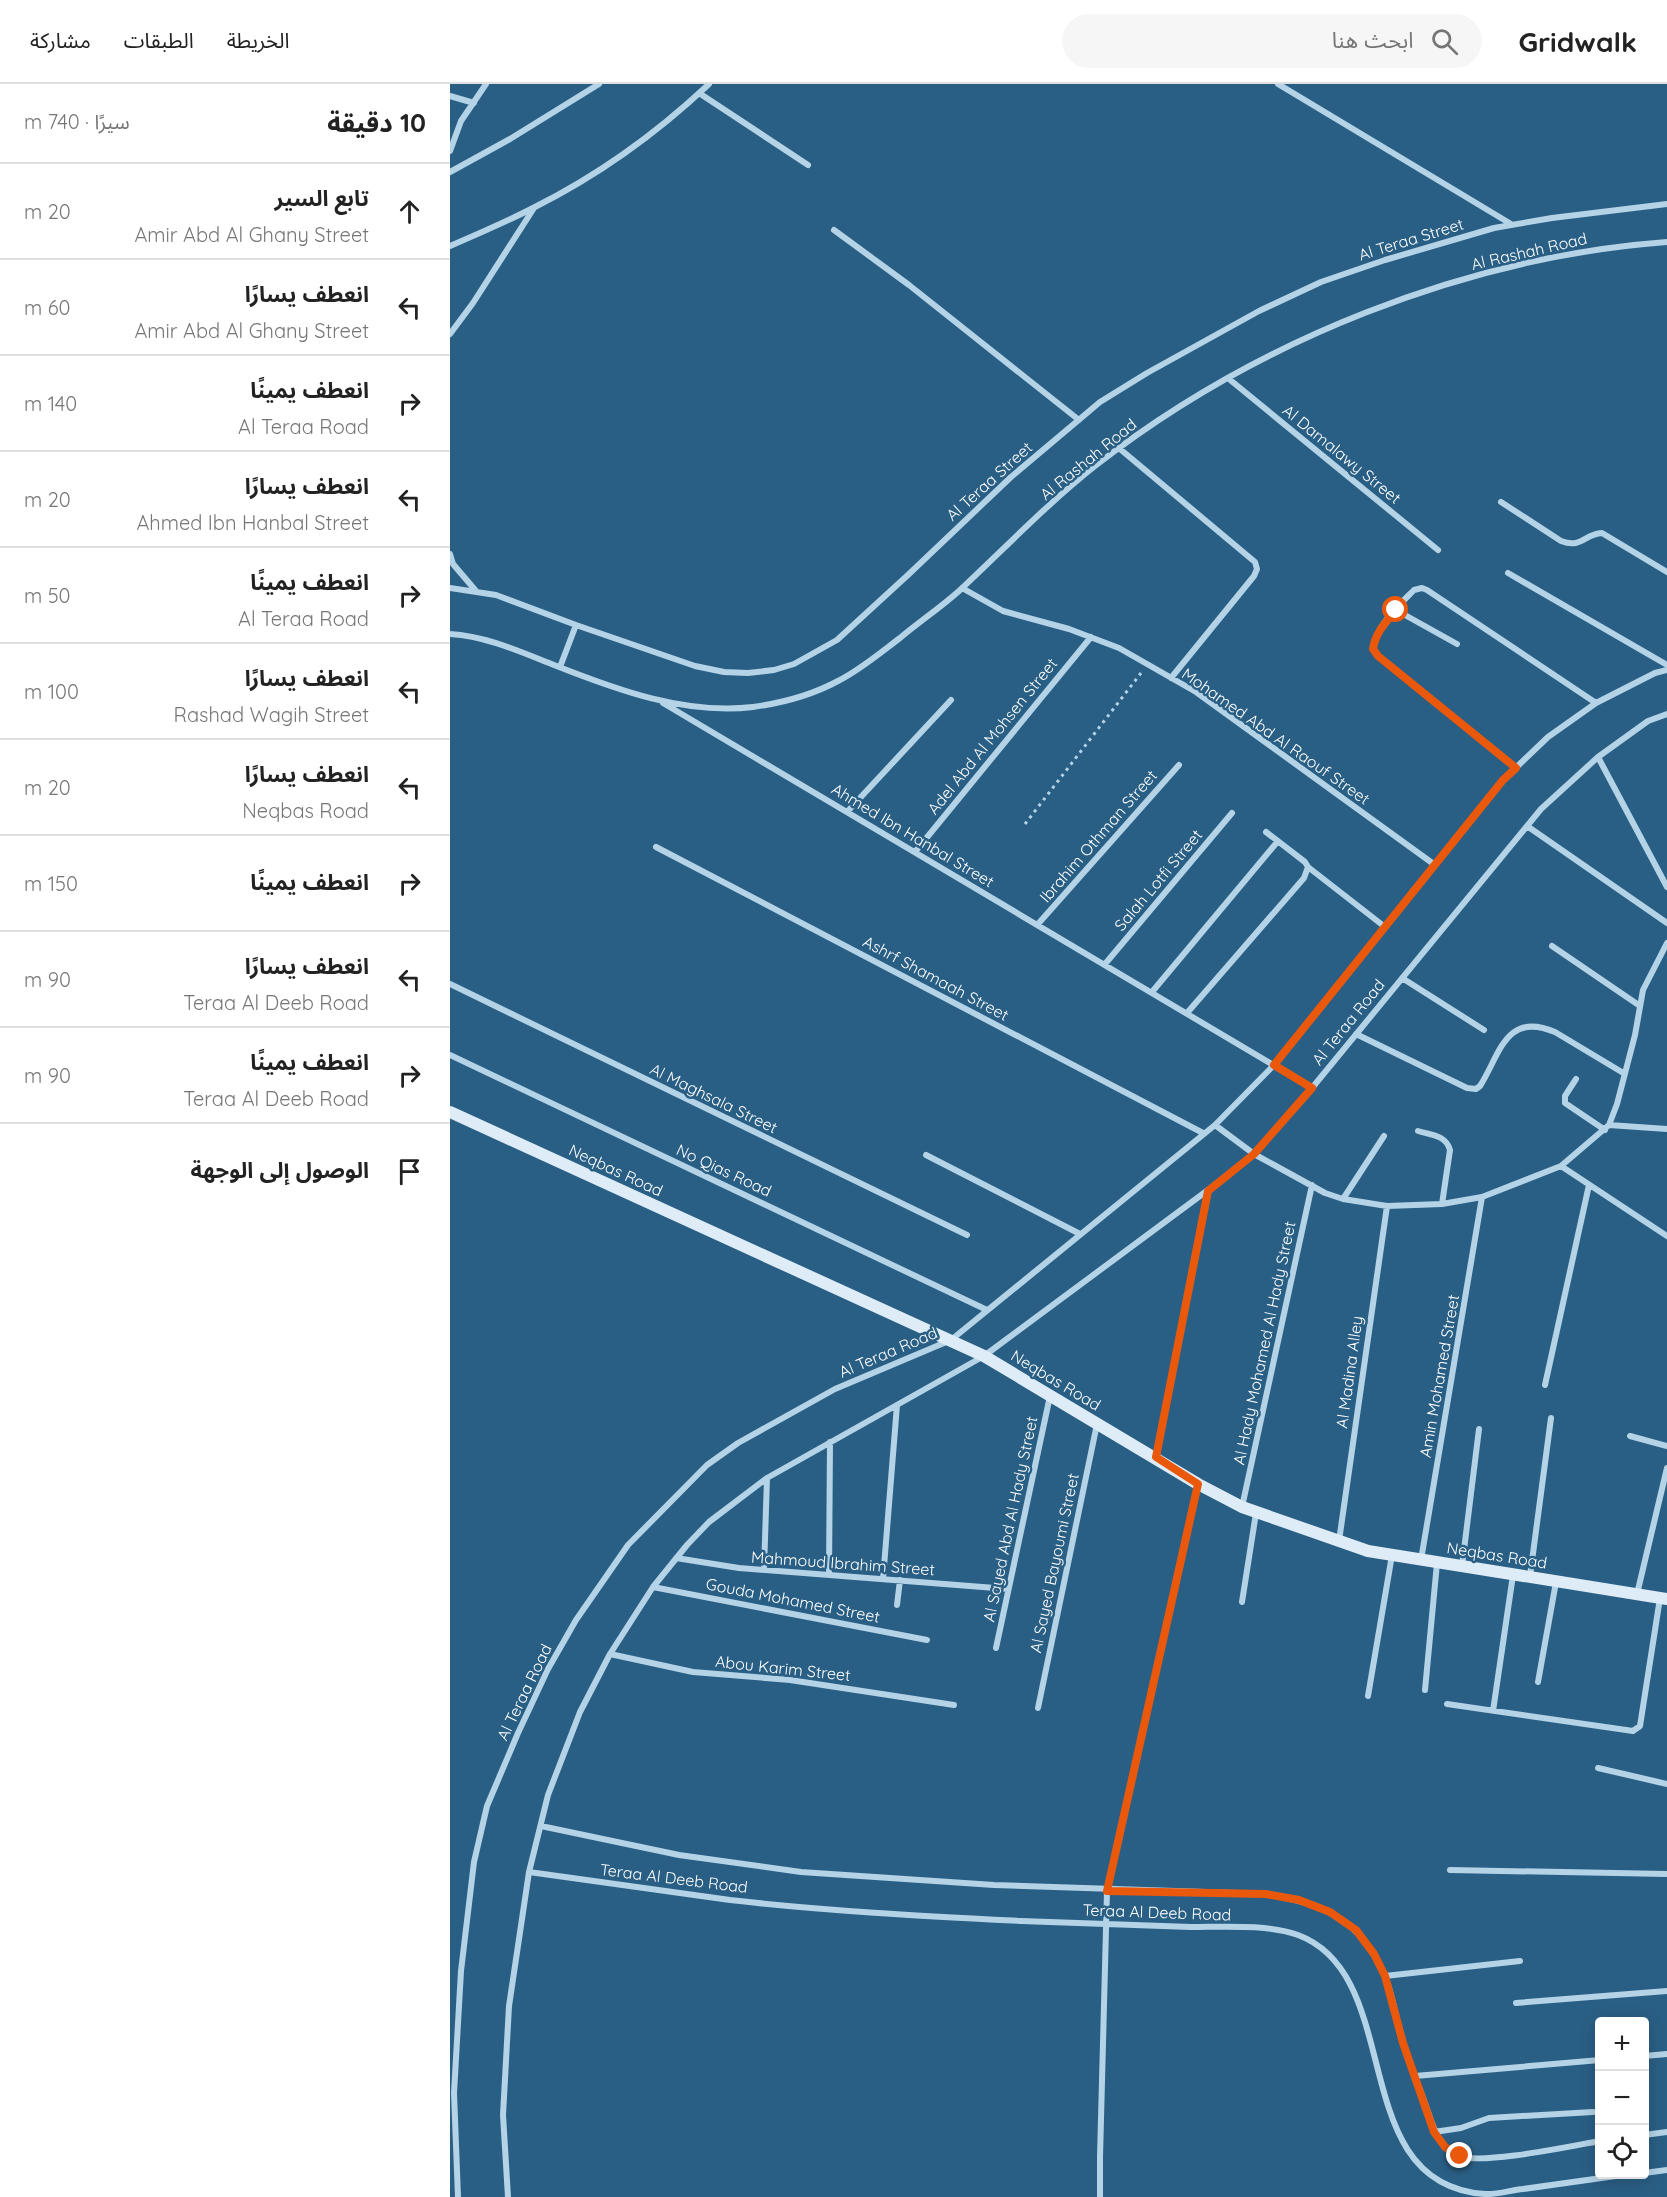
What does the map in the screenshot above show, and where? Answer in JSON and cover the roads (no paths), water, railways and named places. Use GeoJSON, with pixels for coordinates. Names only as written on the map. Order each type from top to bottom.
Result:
{"type":"FeatureCollection","features":[{"type":"Feature","properties":{"kind":"street"},"geometry":{"type":"LineString","coordinates":[[450,151],[461,122],[486,84]]}},
{"type":"Feature","properties":{"kind":"street"},"geometry":{"type":"LineString","coordinates":[[450,172],[510,139],[599,84]]}},
{"type":"Feature","properties":{"kind":"street"},"geometry":{"type":"LineString","coordinates":[[450,246],[534,208],[585,179],[634,147],[708,84]]}},
{"type":"Feature","properties":{"kind":"street"},"geometry":{"type":"LineString","coordinates":[[1278,84],[1512,224]]}},
{"type":"Feature","properties":{"kind":"street"},"geometry":{"type":"LineString","coordinates":[[699,93],[808,165]]}},
{"type":"Feature","properties":{"kind":"street"},"geometry":{"type":"LineString","coordinates":[[450,96],[474,103]]}},
{"type":"Feature","properties":{"kind":"street","name":"Al Rashah Road"},"geometry":{"type":"LineString","coordinates":[[1552,218],[1667,204]]}},
{"type":"Feature","properties":{"kind":"street"},"geometry":{"type":"LineString","coordinates":[[450,334],[473,303],[534,208]]}},
{"type":"Feature","properties":{"kind":"street","name":"Al Teraa Street"},"geometry":{"type":"LineString","coordinates":[[450,588],[496,595],[695,666],[748,674],[794,664],[837,640],[1011,477],[1100,402],[1148,373],[1259,311],[1321,282],[1385,260],[1512,224],[1552,218]]}},
{"type":"Feature","properties":{"kind":"street"},"geometry":{"type":"LineString","coordinates":[[834,230],[909,285],[1079,420]]}},
{"type":"Feature","properties":{"kind":"street","name":"Al Rashah Road"},"geometry":{"type":"LineString","coordinates":[[560,667],[660,701],[724,708],[753,707],[805,696],[840,681],[962,588],[1019,533],[1095,466],[1177,407],[1264,357],[1356,316],[1452,284],[1536,261],[1623,245],[1667,242]]}},
{"type":"Feature","properties":{"kind":"street","name":"Al Damalawy Street"},"geometry":{"type":"LineString","coordinates":[[1229,379],[1438,550]]}},
{"type":"Feature","properties":{"kind":"street"},"geometry":{"type":"LineString","coordinates":[[1120,449],[1255,562],[1257,569],[1254,576],[1171,678]]}},
{"type":"Feature","properties":{"kind":"street"},"geometry":{"type":"LineString","coordinates":[[1501,502],[1569,544],[1581,543],[1595,533],[1602,533],[1667,572]]}},
{"type":"Feature","properties":{"kind":"street"},"geometry":{"type":"LineString","coordinates":[[450,554],[453,564],[476,591]]}},
{"type":"Feature","properties":{"kind":"street"},"geometry":{"type":"LineString","coordinates":[[1508,573],[1667,665]]}},
{"type":"Feature","properties":{"kind":"street","name":"Mohamed Abd Al Raouf Street"},"geometry":{"type":"LineString","coordinates":[[962,588],[1003,611],[1091,637],[1119,648],[1196,692],[1436,865]]}},
{"type":"Feature","properties":{"kind":"street"},"geometry":{"type":"LineString","coordinates":[[1516,768],[1378,656],[1373,649],[1379,630],[1414,590],[1422,588],[1426,590],[1596,703]]}},
{"type":"Feature","properties":{"kind":"street"},"geometry":{"type":"LineString","coordinates":[[1396,610],[1457,644]]}},
{"type":"Feature","properties":{"kind":"street"},"geometry":{"type":"LineString","coordinates":[[450,634],[463,635],[517,651],[560,667],[576,625]]}},
{"type":"Feature","properties":{"kind":"street","name":"Adel Abd Al Mohsen Street"},"geometry":{"type":"LineString","coordinates":[[915,852],[1091,637]]}},
{"type":"Feature","properties":{"kind":"street","name":"Al Teraa Road"},"geometry":{"type":"LineString","coordinates":[[458,2197],[454,2092],[461,1971],[474,1862],[487,1806],[548,1669],[576,1620],[628,1545],[707,1465],[764,1427],[835,1389],[951,1340],[1215,1125],[1274,1065],[1503,780],[1548,737],[1596,703],[1667,670]]}},
{"type":"Feature","properties":{"kind":"street"},"geometry":{"type":"LineString","coordinates":[[847,812],[951,699]]}},
{"type":"Feature","properties":{"kind":"street","name":"Ahmed Ibn Hanbal Street"},"geometry":{"type":"LineString","coordinates":[[660,701],[1312,1088]]}},
{"type":"Feature","properties":{"kind":"street","name":"Al Teraa Road"},"geometry":{"type":"LineString","coordinates":[[508,2197],[502,2115],[509,2006],[529,1872],[548,1795],[566,1744],[610,1654],[653,1587],[709,1522],[767,1478],[984,1356],[1208,1191],[1254,1154],[1312,1088],[1541,809],[1598,758],[1648,721],[1667,714]]}},
{"type":"Feature","properties":{"kind":"street"},"geometry":{"type":"LineString","coordinates":[[1598,758],[1667,888]]}},
{"type":"Feature","properties":{"kind":"street","name":"Ibrahim Othman Street"},"geometry":{"type":"LineString","coordinates":[[1038,924],[1179,765]]}},
{"type":"Feature","properties":{"kind":"street","name":"Salah Lotfi Street"},"geometry":{"type":"LineString","coordinates":[[1105,964],[1232,813]]}},
{"type":"Feature","properties":{"kind":"street"},"geometry":{"type":"LineString","coordinates":[[1527,826],[1667,923]]}},
{"type":"Feature","properties":{"kind":"street"},"geometry":{"type":"LineString","coordinates":[[1266,832],[1385,927]]}},
{"type":"Feature","properties":{"kind":"street"},"geometry":{"type":"LineString","coordinates":[[1152,992],[1278,841]]}},
{"type":"Feature","properties":{"kind":"street","name":"Ashrf Shamaah Street"},"geometry":{"type":"LineString","coordinates":[[656,847],[1203,1133]]}},
{"type":"Feature","properties":{"kind":"street"},"geometry":{"type":"LineString","coordinates":[[1187,1013],[1304,878],[1308,867]]}},
{"type":"Feature","properties":{"kind":"street"},"geometry":{"type":"LineString","coordinates":[[1215,1125],[1254,1154],[1325,1193],[1343,1199],[1387,1206],[1442,1204],[1482,1197],[1561,1166],[1607,1128],[1625,1074],[1643,990],[1667,943]]}},
{"type":"Feature","properties":{"kind":"street"},"geometry":{"type":"LineString","coordinates":[[1552,946],[1640,1006]]}},
{"type":"Feature","properties":{"kind":"street"},"geometry":{"type":"LineString","coordinates":[[1402,978],[1484,1030]]}},
{"type":"Feature","properties":{"kind":"street","name":"Al Maghsala Street"},"geometry":{"type":"LineString","coordinates":[[450,984],[967,1235]]}},
{"type":"Feature","properties":{"kind":"street"},"geometry":{"type":"LineString","coordinates":[[1356,1034],[1467,1088],[1476,1089],[1480,1086],[1503,1041],[1513,1032],[1532,1027],[1543,1027],[1555,1032],[1625,1074]]}},
{"type":"Feature","properties":{"kind":"street","name":"No Qias Road"},"geometry":{"type":"LineString","coordinates":[[450,1054],[987,1310]]}},
{"type":"Feature","properties":{"kind":"street"},"geometry":{"type":"LineString","coordinates":[[1576,1079],[1565,1096],[1565,1102],[1607,1128],[1667,1129]]}},
{"type":"Feature","properties":{"kind":"street","name":"Neqbas Road"},"geometry":{"type":"LineString","coordinates":[[450,1112],[984,1356],[1198,1484],[1242,1507],[1339,1542],[1392,1555],[1663,1598]]}},
{"type":"Feature","properties":{"kind":"street"},"geometry":{"type":"LineString","coordinates":[[1418,1131],[1443,1138],[1448,1143],[1450,1150],[1442,1204]]}},
{"type":"Feature","properties":{"kind":"street"},"geometry":{"type":"LineString","coordinates":[[1343,1199],[1384,1136]]}},
{"type":"Feature","properties":{"kind":"street"},"geometry":{"type":"LineString","coordinates":[[926,1155],[1080,1234]]}},
{"type":"Feature","properties":{"kind":"street"},"geometry":{"type":"LineString","coordinates":[[1561,1166],[1667,1236]]}},
{"type":"Feature","properties":{"kind":"street","name":"Al Hady Mohamed Al Hady Street"},"geometry":{"type":"LineString","coordinates":[[1242,1507],[1312,1185]]}},
{"type":"Feature","properties":{"kind":"street"},"geometry":{"type":"LineString","coordinates":[[1545,1385],[1589,1185]]}},
{"type":"Feature","properties":{"kind":"street"},"geometry":{"type":"LineString","coordinates":[[1156,1457],[1208,1191]]}},
{"type":"Feature","properties":{"kind":"street","name":"Amin Mohamed Street"},"geometry":{"type":"LineString","coordinates":[[1421,1560],[1482,1197]]}},
{"type":"Feature","properties":{"kind":"street","name":"Al Madina Alley"},"geometry":{"type":"LineString","coordinates":[[1339,1542],[1387,1206]]}},
{"type":"Feature","properties":{"kind":"street","name":"Al Sayed Abd Al Hady Street"},"geometry":{"type":"LineString","coordinates":[[996,1648],[1050,1396]]}},
{"type":"Feature","properties":{"kind":"street"},"geometry":{"type":"LineString","coordinates":[[883,1579],[897,1405]]}},
{"type":"Feature","properties":{"kind":"street"},"geometry":{"type":"LineString","coordinates":[[1530,1577],[1551,1418]]}},
{"type":"Feature","properties":{"kind":"street","name":"Al Sayed Bayoumi Street"},"geometry":{"type":"LineString","coordinates":[[1038,1708],[1097,1424]]}},
{"type":"Feature","properties":{"kind":"street"},"geometry":{"type":"LineString","coordinates":[[1462,1567],[1479,1429]]}},
{"type":"Feature","properties":{"kind":"street"},"geometry":{"type":"LineString","coordinates":[[1630,1436],[1667,1446]]}},
{"type":"Feature","properties":{"kind":"street"},"geometry":{"type":"LineString","coordinates":[[829,1575],[830,1442]]}},
{"type":"Feature","properties":{"kind":"street"},"geometry":{"type":"LineString","coordinates":[[1637,1594],[1667,1468]]}},
{"type":"Feature","properties":{"kind":"street"},"geometry":{"type":"LineString","coordinates":[[764,1570],[767,1478]]}},
{"type":"Feature","properties":{"kind":"street"},"geometry":{"type":"LineString","coordinates":[[1100,2197],[1107,1894],[1198,1484]]}},
{"type":"Feature","properties":{"kind":"street"},"geometry":{"type":"LineString","coordinates":[[1242,1602],[1256,1512]]}},
{"type":"Feature","properties":{"kind":"street"},"geometry":{"type":"LineString","coordinates":[[1368,1696],[1392,1555]]}},
{"type":"Feature","properties":{"kind":"street","name":"Mahmoud Ibrahim Street"},"geometry":{"type":"LineString","coordinates":[[676,1558],[764,1570],[1008,1589]]}},
{"type":"Feature","properties":{"kind":"street"},"geometry":{"type":"LineString","coordinates":[[1425,1689],[1437,1563]]}},
{"type":"Feature","properties":{"kind":"street"},"geometry":{"type":"LineString","coordinates":[[1493,1711],[1513,1574]]}},
{"type":"Feature","properties":{"kind":"street","name":"Gouda Mohamed Street"},"geometry":{"type":"LineString","coordinates":[[897,1605],[900,1581]]}},
{"type":"Feature","properties":{"kind":"street"},"geometry":{"type":"LineString","coordinates":[[1538,1682],[1556,1581]]}},
{"type":"Feature","properties":{"kind":"street","name":"Gouda Mohamed Street"},"geometry":{"type":"LineString","coordinates":[[653,1587],[927,1640]]}},
{"type":"Feature","properties":{"kind":"street"},"geometry":{"type":"LineString","coordinates":[[1447,1704],[1633,1731],[1640,1726],[1663,1598]]}},
{"type":"Feature","properties":{"kind":"street","name":"Abou Karim Street"},"geometry":{"type":"LineString","coordinates":[[610,1654],[693,1672],[790,1680],[954,1705]]}},
{"type":"Feature","properties":{"kind":"street"},"geometry":{"type":"LineString","coordinates":[[1598,1768],[1667,1784]]}},
{"type":"Feature","properties":{"kind":"street","name":"Teraa Al Deeb Road"},"geometry":{"type":"LineString","coordinates":[[541,1826],[679,1855],[801,1872],[1107,1894],[1266,1894],[1299,1900],[1330,1912],[1356,1930],[1374,1954],[1385,1976],[1403,2043],[1434,2132],[1445,2147],[1460,2156],[1482,2158],[1595,2142]]}},
{"type":"Feature","properties":{"kind":"street"},"geometry":{"type":"LineString","coordinates":[[1450,1870],[1667,1874]]}},
{"type":"Feature","properties":{"kind":"street","name":"Teraa Al Deeb Road"},"geometry":{"type":"LineString","coordinates":[[529,1872],[733,1900],[912,1916],[1260,1928],[1298,1935],[1320,1947],[1342,1969],[1357,1999],[1391,2113],[1403,2145],[1425,2171],[1454,2188],[1487,2194],[1600,2179]]}},
{"type":"Feature","properties":{"kind":"street"},"geometry":{"type":"LineString","coordinates":[[1385,1976],[1520,1961]]}},
{"type":"Feature","properties":{"kind":"street"},"geometry":{"type":"LineString","coordinates":[[1516,2003],[1667,1991]]}},
{"type":"Feature","properties":{"kind":"street"},"geometry":{"type":"LineString","coordinates":[[1649,2056],[1667,2054]]}},
{"type":"Feature","properties":{"kind":"street"},"geometry":{"type":"LineString","coordinates":[[1415,2076],[1595,2060]]}},
{"type":"Feature","properties":{"kind":"street"},"geometry":{"type":"LineString","coordinates":[[1434,2132],[1461,2128],[1489,2118],[1593,2112]]}},
{"type":"Feature","properties":{"kind":"street"},"geometry":{"type":"LineString","coordinates":[[1649,2134],[1667,2132]]}},
{"type":"Feature","properties":{"kind":"street"},"geometry":{"type":"LineString","coordinates":[[1649,2172],[1667,2170]]}},
{"type":"Feature","properties":{"kind":"street"},"geometry":{"type":"LineString","coordinates":[[1478,2197],[1487,2194]]}}]}
